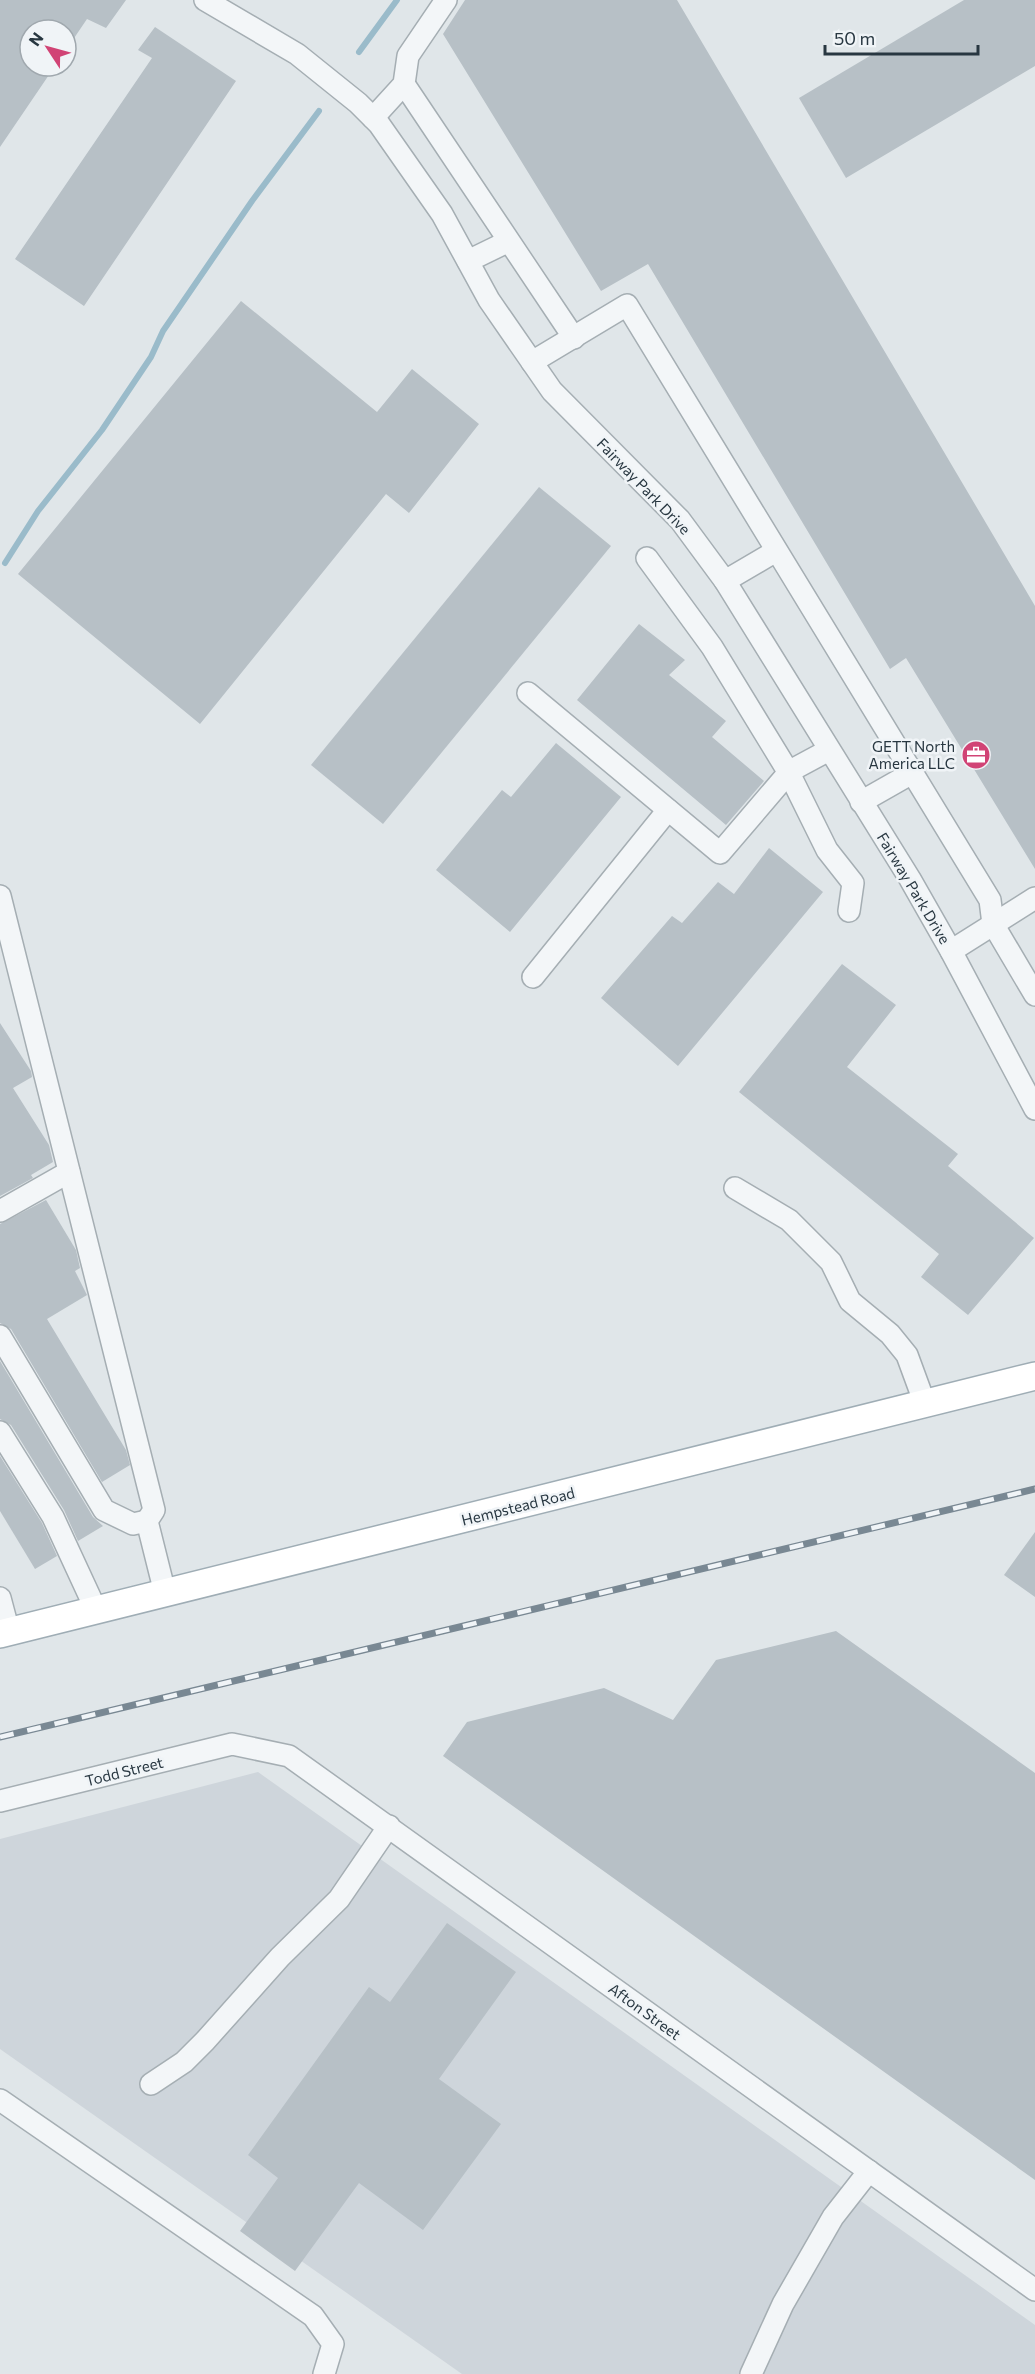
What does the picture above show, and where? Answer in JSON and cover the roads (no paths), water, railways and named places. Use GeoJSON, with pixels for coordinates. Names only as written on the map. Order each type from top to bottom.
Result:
{"type":"FeatureCollection","features":[{"type":"Feature","properties":{"kind":"main road","name":"Hempstead Road"},"geometry":{"type":"LineString","coordinates":[[4,1633],[1035,1376]]}},
{"type":"Feature","properties":{"kind":"street","name":"Fairway Park Drive"},"geometry":{"type":"LineString","coordinates":[[205,0],[297,54],[358,103],[373,118],[442,214],[489,300],[552,391],[681,520],[725,581],[951,951],[1035,1109]]}},
{"type":"Feature","properties":{"kind":"street"},"geometry":{"type":"LineString","coordinates":[[373,118],[404,84],[408,56],[446,0]]}},
{"type":"Feature","properties":{"kind":"street"},"geometry":{"type":"LineString","coordinates":[[404,84],[507,242],[574,338]]}},
{"type":"Feature","properties":{"kind":"street"},"geometry":{"type":"LineString","coordinates":[[468,261],[507,242]]}},
{"type":"Feature","properties":{"kind":"street"},"geometry":{"type":"LineString","coordinates":[[532,362],[627,304],[990,900],[993,924],[1035,995]]}},
{"type":"Feature","properties":{"kind":"street"},"geometry":{"type":"LineString","coordinates":[[725,581],[777,551]]}},
{"type":"Feature","properties":{"kind":"street"},"geometry":{"type":"LineString","coordinates":[[647,558],[712,647],[789,773],[826,850],[853,883],[849,911]]}},
{"type":"Feature","properties":{"kind":"street"},"geometry":{"type":"LineString","coordinates":[[528,693],[720,853],[789,773],[829,750]]}},
{"type":"Feature","properties":{"kind":"street"},"geometry":{"type":"LineString","coordinates":[[861,802],[912,773]]}},
{"type":"Feature","properties":{"kind":"street"},"geometry":{"type":"LineString","coordinates":[[533,977],[668,810]]}},
{"type":"Feature","properties":{"kind":"street"},"geometry":{"type":"LineString","coordinates":[[0,896],[154,1510],[147,1521],[133,1524],[104,1510],[0,1336]]}},
{"type":"Feature","properties":{"kind":"street"},"geometry":{"type":"LineString","coordinates":[[951,951],[1035,898]]}},
{"type":"Feature","properties":{"kind":"street"},"geometry":{"type":"LineString","coordinates":[[0,1211],[69,1172]]}},
{"type":"Feature","properties":{"kind":"street"},"geometry":{"type":"LineString","coordinates":[[735,1188],[789,1220],[831,1262],[850,1301],[890,1334],[907,1355],[925,1404]]}},
{"type":"Feature","properties":{"kind":"street"},"geometry":{"type":"LineString","coordinates":[[0,1432],[53,1517],[96,1610]]}},
{"type":"Feature","properties":{"kind":"street"},"geometry":{"type":"LineString","coordinates":[[147,1521],[165,1593]]}},
{"type":"Feature","properties":{"kind":"street"},"geometry":{"type":"LineString","coordinates":[[0,1598],[4,1633]]}},
{"type":"Feature","properties":{"kind":"street","name":"Todd Street"},"geometry":{"type":"LineString","coordinates":[[0,1801],[232,1744],[249,1748]]}},
{"type":"Feature","properties":{"kind":"street","name":"Afton Street"},"geometry":{"type":"LineString","coordinates":[[249,1748],[289,1756],[1035,2290]]}},
{"type":"Feature","properties":{"kind":"street"},"geometry":{"type":"LineString","coordinates":[[151,2084],[191,2055],[307,1929],[339,1899],[389,1826]]}},
{"type":"Feature","properties":{"kind":"street"},"geometry":{"type":"LineString","coordinates":[[0,2100],[313,2316],[333,2344],[324,2374]]}},
{"type":"Feature","properties":{"kind":"street"},"geometry":{"type":"LineString","coordinates":[[752,2374],[783,2304],[828,2226],[868,2171]]}},
{"type":"Feature","properties":{"kind":"waterway"},"geometry":{"type":"LineString","coordinates":[[359,52],[397,0]]}},
{"type":"Feature","properties":{"kind":"waterway"},"geometry":{"type":"LineString","coordinates":[[5,563],[38,511],[102,430],[151,357],[163,331],[252,201],[319,111]]}},
{"type":"Feature","properties":{"kind":"railway"},"geometry":{"type":"LineString","coordinates":[[0,1737],[1035,1489]]}},
{"type":"Feature","properties":{"kind":"place","name":"GETT North America LLC"},"geometry":{"type":"Point","coordinates":[976,755]}}]}
